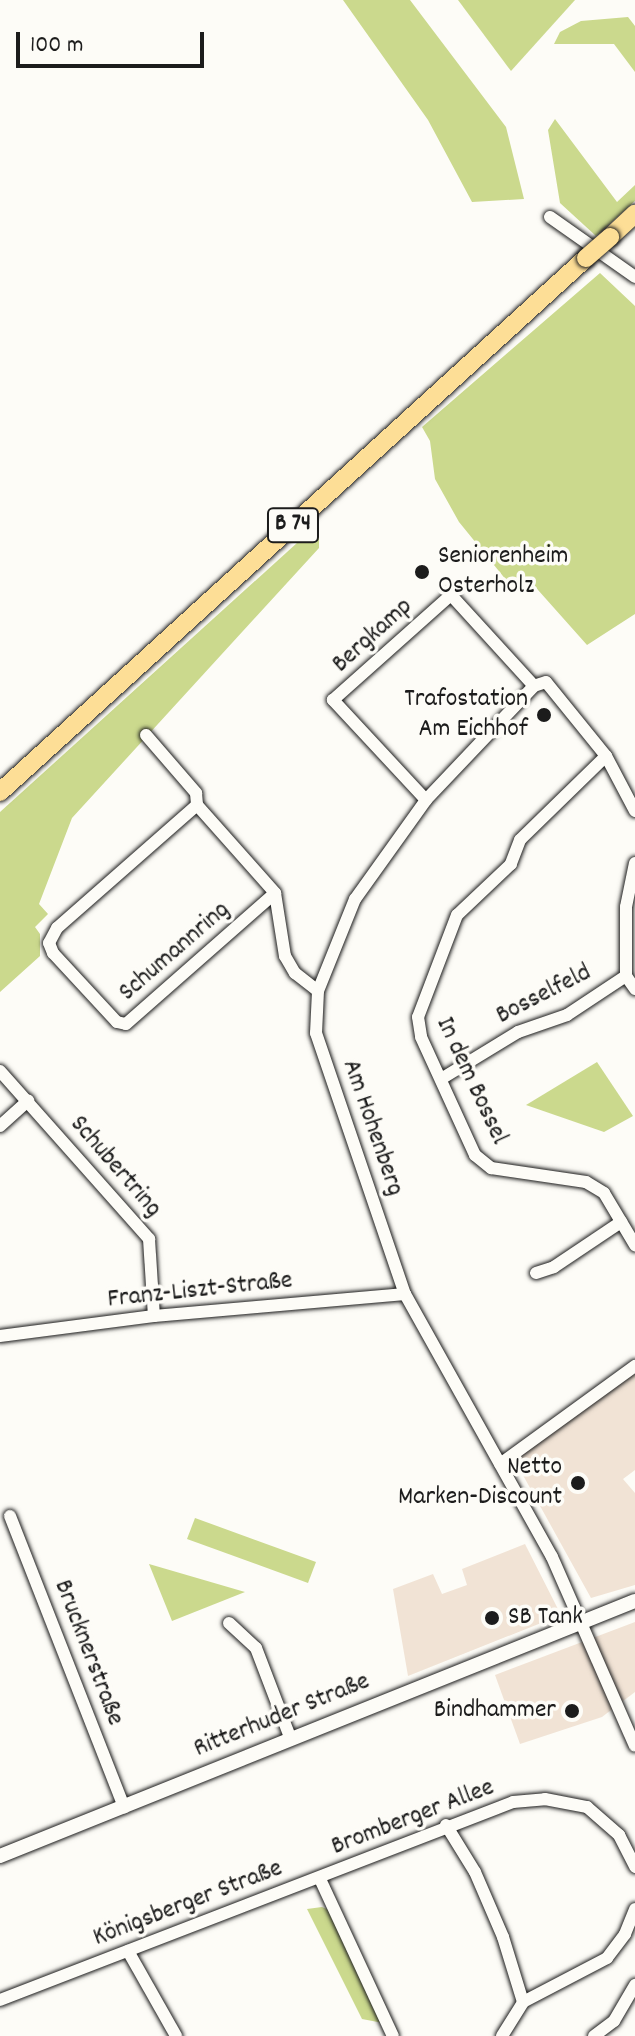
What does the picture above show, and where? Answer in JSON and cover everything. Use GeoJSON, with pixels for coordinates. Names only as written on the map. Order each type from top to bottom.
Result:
{"type":"FeatureCollection","features":[{"type":"Feature","properties":{"kind":"main road","name":"B 74"},"geometry":{"type":"LineString","coordinates":[[0,792],[635,214]]}},
{"type":"Feature","properties":{"kind":"street"},"geometry":{"type":"LineString","coordinates":[[550,217],[635,277]]}},
{"type":"Feature","properties":{"kind":"street","name":"Bergkamp"},"geometry":{"type":"LineString","coordinates":[[426,800],[333,700],[451,595],[540,684]]}},
{"type":"Feature","properties":{"kind":"street"},"geometry":{"type":"LineString","coordinates":[[540,684],[606,756],[635,811]]}},
{"type":"Feature","properties":{"kind":"street","name":"Am Hohenberg"},"geometry":{"type":"LineString","coordinates":[[540,684],[426,800],[355,899],[318,991],[316,1033],[405,1294],[583,1621],[635,1746]]}},
{"type":"Feature","properties":{"kind":"street"},"geometry":{"type":"LineString","coordinates":[[146,735],[196,793],[197,805],[275,893],[285,956],[295,973],[318,991]]}},
{"type":"Feature","properties":{"kind":"street","name":"In dem Bossel"},"geometry":{"type":"LineString","coordinates":[[606,756],[520,840],[511,864],[457,915],[418,1017],[441,1079],[475,1155],[491,1168],[586,1182],[604,1193],[635,1245]]}},
{"type":"Feature","properties":{"kind":"street","name":"Schumannring"},"geometry":{"type":"LineString","coordinates":[[197,805],[57,928],[49,943],[53,953],[117,1022],[126,1024],[275,893]]}},
{"type":"Feature","properties":{"kind":"street"},"geometry":{"type":"LineString","coordinates":[[635,863],[626,907],[626,976],[635,989]]}},
{"type":"Feature","properties":{"kind":"street","name":"Bosselfeld"},"geometry":{"type":"LineString","coordinates":[[441,1079],[518,1032],[567,1015],[626,976]]}},
{"type":"Feature","properties":{"kind":"street","name":"Schubertring"},"geometry":{"type":"LineString","coordinates":[[0,1071],[149,1239],[154,1316]]}},
{"type":"Feature","properties":{"kind":"street"},"geometry":{"type":"LineString","coordinates":[[0,1126],[28,1101]]}},
{"type":"Feature","properties":{"kind":"street"},"geometry":{"type":"LineString","coordinates":[[536,1273],[554,1267],[621,1222]]}},
{"type":"Feature","properties":{"kind":"street","name":"Franz-Liszt-Straße"},"geometry":{"type":"LineString","coordinates":[[0,1336],[154,1316],[405,1294]]}},
{"type":"Feature","properties":{"kind":"street"},"geometry":{"type":"LineString","coordinates":[[500,1464],[635,1366]]}},
{"type":"Feature","properties":{"kind":"street","name":"Brucknerstraße"},"geometry":{"type":"LineString","coordinates":[[10,1516],[124,1807]]}},
{"type":"Feature","properties":{"kind":"street","name":"Ritterhuder Straße"},"geometry":{"type":"LineString","coordinates":[[0,1856],[635,1601]]}},
{"type":"Feature","properties":{"kind":"street"},"geometry":{"type":"LineString","coordinates":[[229,1623],[256,1648],[290,1737]]}},
{"type":"Feature","properties":{"kind":"street","name":"Bromberger Allee"},"geometry":{"type":"LineString","coordinates":[[320,1879],[446,1825],[513,1802],[570,1803],[604,1819],[635,1867]]}},
{"type":"Feature","properties":{"kind":"street"},"geometry":{"type":"LineString","coordinates":[[446,1825],[475,1872],[503,1937],[523,2002]]}},
{"type":"Feature","properties":{"kind":"street","name":"Königsberger Straße"},"geometry":{"type":"LineString","coordinates":[[0,2000],[320,1879],[393,2036]]}},
{"type":"Feature","properties":{"kind":"street"},"geometry":{"type":"LineString","coordinates":[[502,2036],[523,2002],[607,1958],[625,1934],[635,1909]]}},
{"type":"Feature","properties":{"kind":"street"},"geometry":{"type":"LineString","coordinates":[[128,1951],[176,2036]]}},
{"type":"Feature","properties":{"kind":"street"},"geometry":{"type":"LineString","coordinates":[[594,2036],[614,2021],[635,1985]]}},
{"type":"Feature","properties":{"kind":"shaded area"},"geometry":{"type":"Polygon","coordinates":[[[635,1373],[635,1470],[623,1479],[635,1493],[635,1585],[591,1598],[514,1459],[635,1373]]]}},
{"type":"Feature","properties":{"kind":"shaded area"},"geometry":{"type":"Polygon","coordinates":[[[525,1544],[561,1615],[408,1676],[393,1589],[433,1574],[442,1594],[467,1585],[462,1569],[525,1544]]]}},
{"type":"Feature","properties":{"kind":"shaded area"},"geometry":{"type":"Polygon","coordinates":[[[635,1622],[635,1692],[602,1717],[520,1744],[495,1675],[635,1622]]]}},
{"type":"Feature","properties":{"kind":"green space"},"geometry":{"type":"Polygon","coordinates":[[[343,0],[410,0],[506,127],[524,199],[472,202],[428,120],[343,0]]]}},
{"type":"Feature","properties":{"kind":"green space"},"geometry":{"type":"Polygon","coordinates":[[[458,0],[575,0],[511,71],[458,0]]]}},
{"type":"Feature","properties":{"kind":"green space"},"geometry":{"type":"Polygon","coordinates":[[[628,17],[635,26],[635,72],[614,44],[554,44],[560,32],[581,21],[628,17]]]}},
{"type":"Feature","properties":{"kind":"green space"},"geometry":{"type":"Polygon","coordinates":[[[555,119],[617,202],[635,185],[635,201],[596,236],[560,203],[548,130],[555,119]]]}},
{"type":"Feature","properties":{"kind":"green space"},"geometry":{"type":"Polygon","coordinates":[[[600,273],[635,306],[635,614],[587,645],[530,581],[515,591],[459,522],[435,479],[430,441],[422,427],[600,273]]]}},
{"type":"Feature","properties":{"kind":"green space"},"geometry":{"type":"Polygon","coordinates":[[[319,523],[319,548],[72,818],[39,904],[48,914],[35,927],[40,934],[40,956],[0,992],[0,812],[319,523]]]}},
{"type":"Feature","properties":{"kind":"green space"},"geometry":{"type":"Polygon","coordinates":[[[597,1062],[633,1116],[604,1132],[526,1105],[597,1062]]]}},
{"type":"Feature","properties":{"kind":"green space"},"geometry":{"type":"Polygon","coordinates":[[[195,1518],[316,1562],[308,1583],[187,1539],[195,1518]]]}},
{"type":"Feature","properties":{"kind":"green space"},"geometry":{"type":"Polygon","coordinates":[[[149,1564],[245,1592],[172,1621],[149,1564]]]}},
{"type":"Feature","properties":{"kind":"green space"},"geometry":{"type":"Polygon","coordinates":[[[322,1907],[331,1911],[383,2023],[362,2019],[307,1909],[322,1907]]]}},
{"type":"Feature","properties":{"kind":"place","name":"Seniorenheim Osterholz"},"geometry":{"type":"Point","coordinates":[422,572]}},
{"type":"Feature","properties":{"kind":"place","name":"Trafostation Am Eichhof"},"geometry":{"type":"Point","coordinates":[544,715]}},
{"type":"Feature","properties":{"kind":"place","name":"Netto Marken-Discount"},"geometry":{"type":"Point","coordinates":[578,1483]}},
{"type":"Feature","properties":{"kind":"place","name":"SB Tank"},"geometry":{"type":"Point","coordinates":[492,1618]}},
{"type":"Feature","properties":{"kind":"place","name":"Bindhammer"},"geometry":{"type":"Point","coordinates":[572,1711]}}]}
